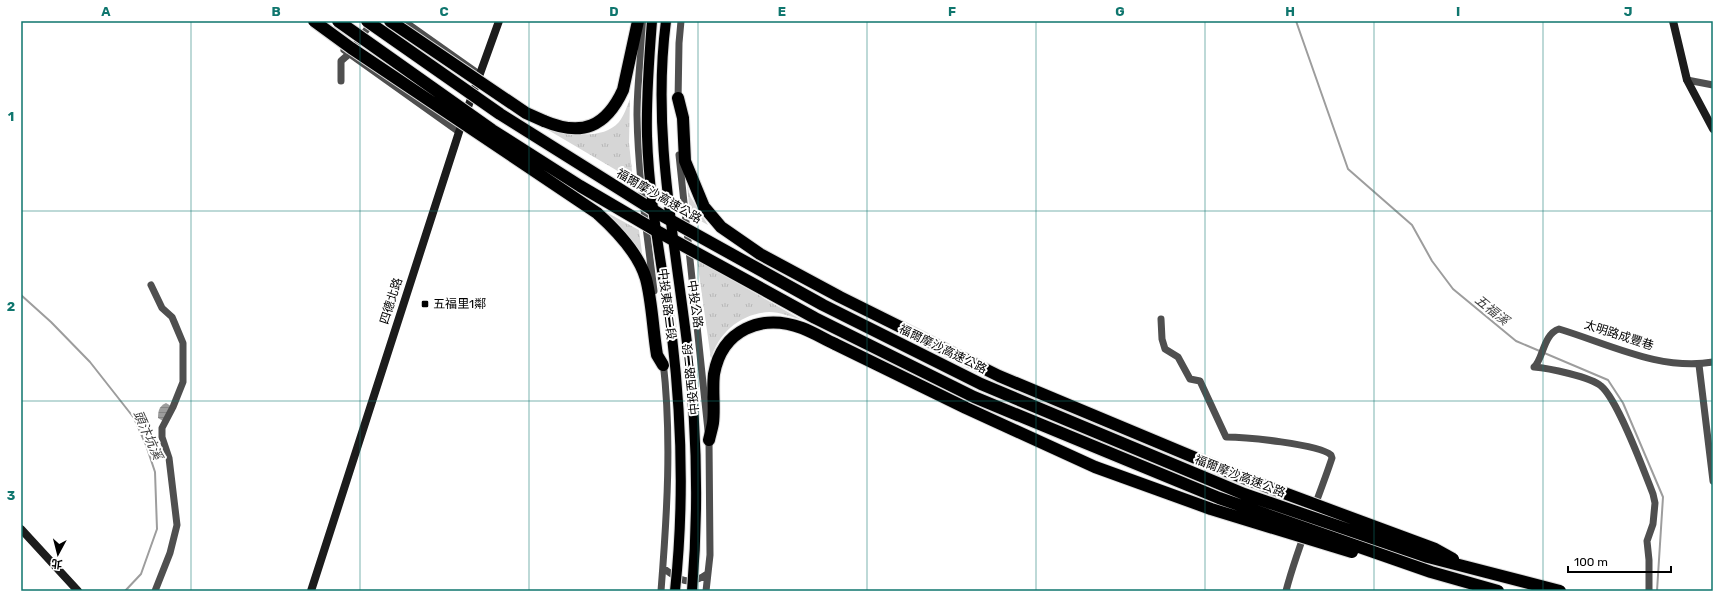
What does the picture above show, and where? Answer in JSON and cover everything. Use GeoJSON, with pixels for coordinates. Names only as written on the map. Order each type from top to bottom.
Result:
{"type":"FeatureCollection","features":[{"type":"Feature","properties":{"kind":"highway"},"geometry":{"type":"LineString","coordinates":[[314,21],[357,53],[597,213],[616,229],[631,250],[646,278],[657,355],[663,365]]}},
{"type":"Feature","properties":{"kind":"highway"},"geometry":{"type":"LineString","coordinates":[[338,21],[492,130],[580,186],[655,230],[815,318],[880,351],[974,397],[1219,498],[1431,572]]}},
{"type":"Feature","properties":{"kind":"highway","name":"福爾摩沙高速公路"},"geometry":{"type":"LineString","coordinates":[[367,21],[500,114],[654,211],[823,305],[981,384],[1244,494],[1428,557],[1560,591]]}},
{"type":"Feature","properties":{"kind":"highway"},"geometry":{"type":"LineString","coordinates":[[390,21],[526,113],[560,128],[576,129],[589,127],[604,119],[619,99],[623,90],[638,21]]}},
{"type":"Feature","properties":{"kind":"highway"},"geometry":{"type":"LineString","coordinates":[[678,98],[683,118],[686,161],[704,207],[720,227],[760,254],[840,297],[999,376],[1241,477],[1435,549],[1463,565]]}},
{"type":"Feature","properties":{"kind":"highway"},"geometry":{"type":"LineString","coordinates":[[708,440],[713,422],[712,388],[717,362],[723,348],[739,332],[761,323],[782,323],[802,328],[966,408],[1095,467],[1167,494],[1348,551],[1498,591]]}},
{"type":"Feature","properties":{"kind":"main road"},"geometry":{"type":"LineString","coordinates":[[652,21],[647,101],[647,144],[649,170],[672,339],[678,399],[682,476],[681,528],[675,591]]}},
{"type":"Feature","properties":{"kind":"main road","name":"中投公路"},"geometry":{"type":"LineString","coordinates":[[666,21],[662,82],[662,141],[687,344],[696,438],[696,537],[692,591]]}},
{"type":"Feature","properties":{"kind":"street"},"geometry":{"type":"LineString","coordinates":[[307,21],[349,54],[459,132]]}},
{"type":"Feature","properties":{"kind":"street"},"geometry":{"type":"LineString","coordinates":[[341,81],[341,61],[349,54],[372,21]]}},
{"type":"Feature","properties":{"kind":"street"},"geometry":{"type":"LineString","coordinates":[[404,21],[479,74]]}},
{"type":"Feature","properties":{"kind":"street","name":"四德北路"},"geometry":{"type":"LineString","coordinates":[[312,591],[459,132],[499,21]]}},
{"type":"Feature","properties":{"kind":"street","name":"中投東路二段"},"geometry":{"type":"LineString","coordinates":[[644,21],[638,74],[637,115],[639,161],[663,365],[667,436],[667,513],[661,591]]}},
{"type":"Feature","properties":{"kind":"street","name":"中投西路二段"},"geometry":{"type":"LineString","coordinates":[[681,21],[678,98],[680,170],[708,440],[710,555],[706,591]]}},
{"type":"Feature","properties":{"kind":"street"},"geometry":{"type":"LineString","coordinates":[[1673,21],[1687,80],[1713,129]]}},
{"type":"Feature","properties":{"kind":"street"},"geometry":{"type":"LineString","coordinates":[[1687,80],[1713,85]]}},
{"type":"Feature","properties":{"kind":"street"},"geometry":{"type":"LineString","coordinates":[[470,101],[481,108]]}},
{"type":"Feature","properties":{"kind":"street"},"geometry":{"type":"LineString","coordinates":[[151,285],[162,308],[172,317],[183,343],[183,382],[173,407],[162,428],[162,437],[169,458],[177,525],[170,553],[155,591]]}},
{"type":"Feature","properties":{"kind":"street"},"geometry":{"type":"LineString","coordinates":[[1161,319],[1162,339],[1166,349],[1178,357],[1190,379],[1200,382],[1226,437],[1250,437],[1295,444],[1331,455],[1332,458],[1318,500],[1295,556],[1286,591]]}},
{"type":"Feature","properties":{"kind":"street","name":"太明路成豐巷"},"geometry":{"type":"LineString","coordinates":[[1649,588],[1647,541],[1653,524],[1655,503],[1653,494],[1619,414],[1601,385],[1548,368],[1534,367],[1537,364],[1542,349],[1555,330],[1559,329],[1668,363],[1698,365],[1713,362]]}},
{"type":"Feature","properties":{"kind":"street"},"geometry":{"type":"LineString","coordinates":[[1698,365],[1713,481]]}},
{"type":"Feature","properties":{"kind":"street"},"geometry":{"type":"LineString","coordinates":[[21,529],[78,591]]}},
{"type":"Feature","properties":{"kind":"street"},"geometry":{"type":"LineString","coordinates":[[663,568],[675,577],[686,582],[695,581],[707,574]]}},
{"type":"Feature","properties":{"kind":"green space"},"geometry":{"type":"Polygon","coordinates":[[[630,99],[629,143],[633,180],[543,127],[562,132],[582,134],[603,132],[619,122],[630,99]]]}},
{"type":"Feature","properties":{"kind":"green space"},"geometry":{"type":"Polygon","coordinates":[[[687,184],[690,196],[708,225],[690,215],[687,184]]]}},
{"type":"Feature","properties":{"kind":"green space"},"geometry":{"type":"Polygon","coordinates":[[[604,211],[639,230],[643,260],[625,233],[604,211]]]}},
{"type":"Feature","properties":{"kind":"green space"},"geometry":{"type":"Polygon","coordinates":[[[697,260],[802,320],[773,312],[759,313],[749,316],[740,320],[725,333],[714,350],[711,359],[697,260]]]}},
{"type":"Feature","properties":{"kind":"shaded area"},"geometry":{"type":"Polygon","coordinates":[[[166,403],[171,406],[163,421],[158,418],[158,413],[160,407],[166,403]]]}},
{"type":"Feature","properties":{"kind":"waterway","name":"五福溪"},"geometry":{"type":"LineString","coordinates":[[1296,21],[1348,169],[1412,225],[1432,261],[1453,289],[1516,341],[1608,380],[1623,403],[1663,497],[1657,591]]}},
{"type":"Feature","properties":{"kind":"waterway","name":"頭汴坑溪"},"geometry":{"type":"LineString","coordinates":[[21,295],[51,322],[90,362],[134,418],[146,445],[155,472],[157,529],[141,574],[125,591]]}},
{"type":"Feature","properties":{"kind":"place","name":"五福里1鄰"},"geometry":{"type":"Point","coordinates":[425,304]}}]}
